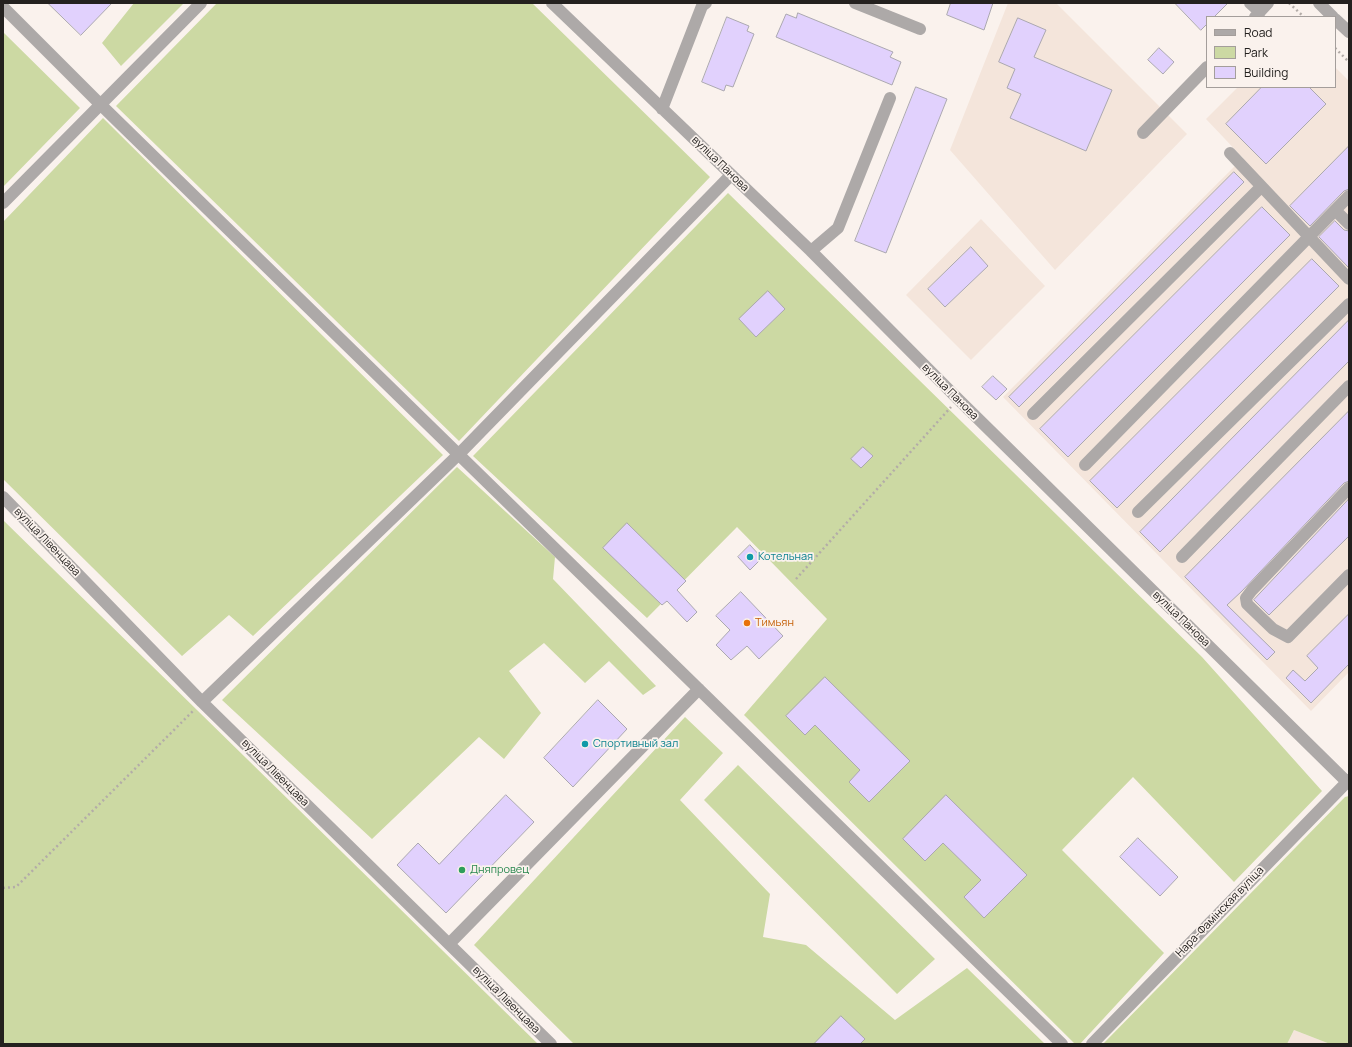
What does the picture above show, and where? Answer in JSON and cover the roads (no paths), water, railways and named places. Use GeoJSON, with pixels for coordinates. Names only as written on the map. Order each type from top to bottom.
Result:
{"type":"FeatureCollection","features":[{"type":"Feature","properties":{"kind":"street"},"geometry":{"type":"LineString","coordinates":[[3,203],[201,3]]}},
{"type":"Feature","properties":{"kind":"street","name":"вуліца Панова"},"geometry":{"type":"LineString","coordinates":[[552,3],[811,252],[958,399],[1348,781]]}},
{"type":"Feature","properties":{"kind":"street"},"geometry":{"type":"LineString","coordinates":[[662,109],[702,6],[706,3]]}},
{"type":"Feature","properties":{"kind":"street"},"geometry":{"type":"LineString","coordinates":[[855,3],[920,29]]}},
{"type":"Feature","properties":{"kind":"street"},"geometry":{"type":"LineString","coordinates":[[1250,3],[1261,11]]}},
{"type":"Feature","properties":{"kind":"street"},"geometry":{"type":"LineString","coordinates":[[1319,3],[1332,16]]}},
{"type":"Feature","properties":{"kind":"street"},"geometry":{"type":"LineString","coordinates":[[3,7],[100,104],[1062,1044]]}},
{"type":"Feature","properties":{"kind":"street"},"geometry":{"type":"LineString","coordinates":[[1336,20],[1349,32]]}},
{"type":"Feature","properties":{"kind":"street"},"geometry":{"type":"LineString","coordinates":[[1143,133],[1206,67]]}},
{"type":"Feature","properties":{"kind":"street"},"geometry":{"type":"LineString","coordinates":[[811,252],[838,228],[890,98]]}},
{"type":"Feature","properties":{"kind":"street"},"geometry":{"type":"LineString","coordinates":[[1230,153],[1349,279]]}},
{"type":"Feature","properties":{"kind":"street"},"geometry":{"type":"LineString","coordinates":[[202,702],[459,454],[731,175]]}},
{"type":"Feature","properties":{"kind":"street"},"geometry":{"type":"LineString","coordinates":[[1033,414],[1261,187]]}},
{"type":"Feature","properties":{"kind":"street"},"geometry":{"type":"LineString","coordinates":[[1085,465],[1349,196]]}},
{"type":"Feature","properties":{"kind":"street"},"geometry":{"type":"LineString","coordinates":[[1335,210],[1349,224]]}},
{"type":"Feature","properties":{"kind":"street"},"geometry":{"type":"LineString","coordinates":[[1138,512],[1349,304]]}},
{"type":"Feature","properties":{"kind":"street"},"geometry":{"type":"LineString","coordinates":[[1182,557],[1349,386]]}},
{"type":"Feature","properties":{"kind":"street"},"geometry":{"type":"LineString","coordinates":[[1349,488],[1252,590],[1246,598],[1247,604],[1273,629],[1288,637],[1349,575]]}},
{"type":"Feature","properties":{"kind":"street","name":"вуліца Лівенцава"},"geometry":{"type":"LineString","coordinates":[[3,497],[202,702],[551,1044]]}},
{"type":"Feature","properties":{"kind":"street"},"geometry":{"type":"LineString","coordinates":[[449,944],[699,689]]}},
{"type":"Feature","properties":{"kind":"street","name":"Нара-Фамінская вуліца"},"geometry":{"type":"LineString","coordinates":[[1092,1044],[1348,781]]}},
{"type":"Feature","properties":{"kind":"place","name":"Котельная"},"geometry":{"type":"Point","coordinates":[750,557]}},
{"type":"Feature","properties":{"kind":"place","name":"Тимьян"},"geometry":{"type":"Point","coordinates":[747,623]}},
{"type":"Feature","properties":{"kind":"place","name":"Спортивный зал"},"geometry":{"type":"Point","coordinates":[585,744]}},
{"type":"Feature","properties":{"kind":"place","name":"Дняпровец"},"geometry":{"type":"Point","coordinates":[462,870]}}]}
